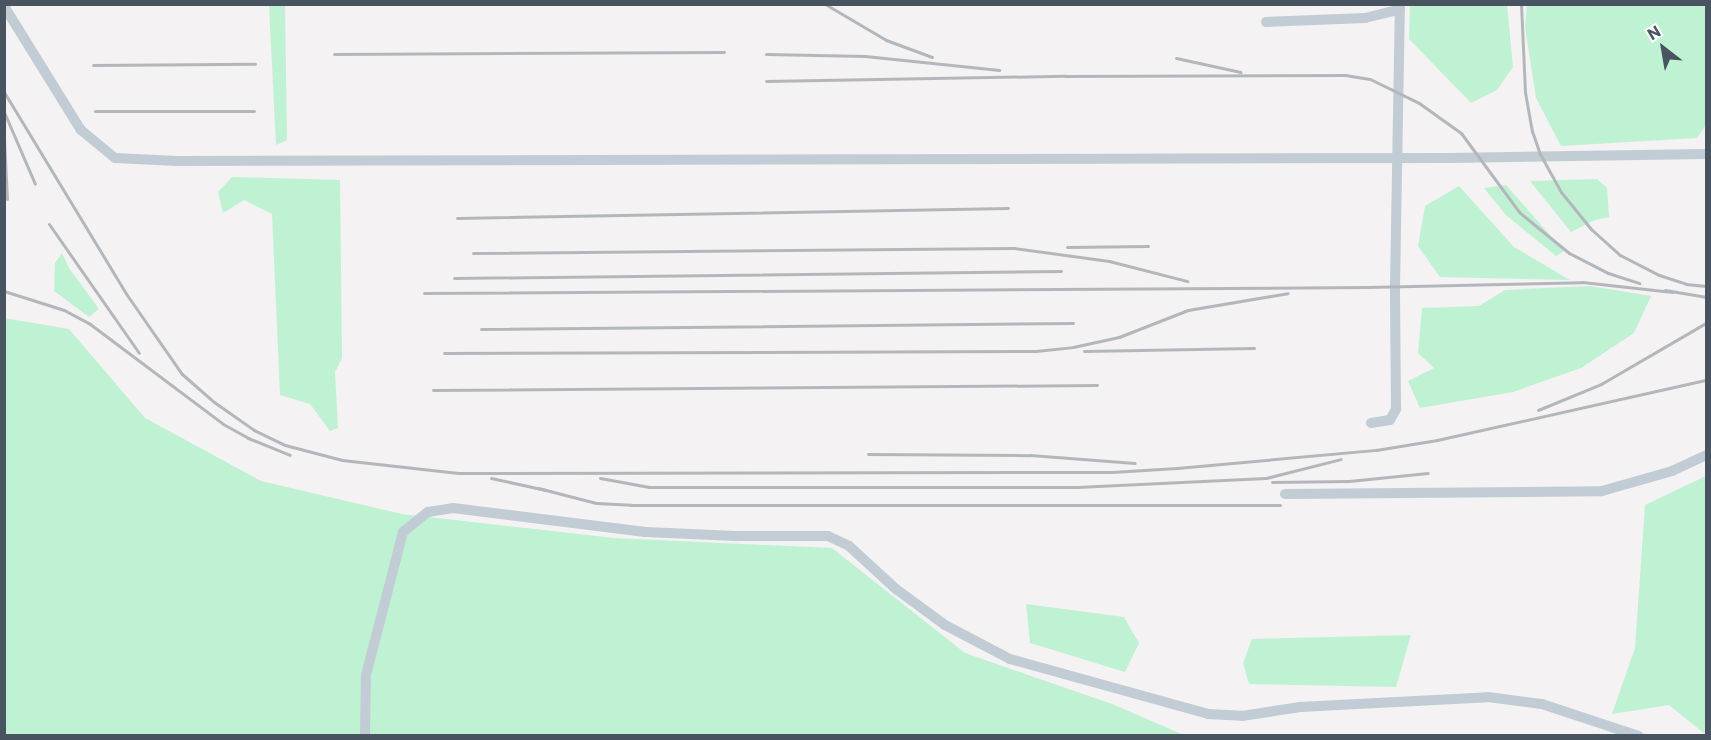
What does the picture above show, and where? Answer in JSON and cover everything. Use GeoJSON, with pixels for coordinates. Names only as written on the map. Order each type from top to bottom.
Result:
{"type":"FeatureCollection","features":[{"type":"Feature","properties":{"kind":"street"},"geometry":{"type":"LineString","coordinates":[[4,6],[81,130],[115,158],[177,161],[1398,158],[1707,154]]}},
{"type":"Feature","properties":{"kind":"street"},"geometry":{"type":"LineString","coordinates":[[1266,22],[1365,18],[1400,7],[1395,286],[1396,409],[1390,420],[1371,423]]}},
{"type":"Feature","properties":{"kind":"street"},"geometry":{"type":"LineString","coordinates":[[1285,494],[1602,491],[1672,471],[1707,455]]}},
{"type":"Feature","properties":{"kind":"street"},"geometry":{"type":"LineString","coordinates":[[365,735],[366,675],[403,532],[428,512],[453,508],[646,532],[736,536],[828,536],[849,546],[896,589],[945,625],[1010,659],[1208,714],[1242,716],[1300,706],[1488,698],[1542,704],[1639,735]]}},
{"type":"Feature","properties":{"kind":"green space"},"geometry":{"type":"Polygon","coordinates":[[[269,5],[285,5],[287,140],[276,145],[269,5]]]}},
{"type":"Feature","properties":{"kind":"green space"},"geometry":{"type":"Polygon","coordinates":[[[1410,5],[1507,5],[1513,67],[1497,90],[1471,103],[1409,39],[1410,5]]]}},
{"type":"Feature","properties":{"kind":"green space"},"geometry":{"type":"Polygon","coordinates":[[[1527,5],[1706,5],[1706,125],[1697,138],[1561,146],[1536,98],[1525,27],[1527,5]]]}},
{"type":"Feature","properties":{"kind":"green space"},"geometry":{"type":"Polygon","coordinates":[[[232,177],[340,180],[342,358],[335,372],[338,428],[330,431],[310,404],[280,395],[272,214],[244,200],[223,213],[218,192],[232,177]]]}},
{"type":"Feature","properties":{"kind":"green space"},"geometry":{"type":"Polygon","coordinates":[[[1597,179],[1607,188],[1609,217],[1595,220],[1571,232],[1530,181],[1597,179]]]}},
{"type":"Feature","properties":{"kind":"green space"},"geometry":{"type":"Polygon","coordinates":[[[1506,185],[1564,251],[1556,256],[1506,215],[1484,188],[1506,185]]]}},
{"type":"Feature","properties":{"kind":"green space"},"geometry":{"type":"Polygon","coordinates":[[[1459,186],[1514,247],[1570,280],[1440,277],[1418,246],[1425,206],[1459,186]]]}},
{"type":"Feature","properties":{"kind":"green space"},"geometry":{"type":"Polygon","coordinates":[[[62,253],[69,268],[99,309],[89,317],[54,291],[55,263],[62,253]]]}},
{"type":"Feature","properties":{"kind":"green space"},"geometry":{"type":"Polygon","coordinates":[[[1590,286],[1651,296],[1634,333],[1581,368],[1513,392],[1420,408],[1408,381],[1434,368],[1418,353],[1422,308],[1479,306],[1505,290],[1590,286]]]}},
{"type":"Feature","properties":{"kind":"green space"},"geometry":{"type":"Polygon","coordinates":[[[4,318],[69,329],[145,418],[261,481],[402,514],[614,538],[832,548],[965,653],[1112,704],[1184,735],[5,735],[4,318]]]}},
{"type":"Feature","properties":{"kind":"green space"},"geometry":{"type":"Polygon","coordinates":[[[1706,476],[1706,735],[1669,705],[1612,714],[1635,648],[1645,505],[1706,476]]]}},
{"type":"Feature","properties":{"kind":"green space"},"geometry":{"type":"Polygon","coordinates":[[[1026,604],[1124,617],[1139,643],[1125,672],[1030,643],[1026,604]]]}},
{"type":"Feature","properties":{"kind":"green space"},"geometry":{"type":"Polygon","coordinates":[[[1411,635],[1396,687],[1249,684],[1243,663],[1252,639],[1411,635]]]}},
{"type":"Feature","properties":{"kind":"railway"},"geometry":{"type":"LineString","coordinates":[[825,4],[886,40],[932,57]]}},
{"type":"Feature","properties":{"kind":"railway"},"geometry":{"type":"LineString","coordinates":[[1521,4],[1525,92],[1532,131],[1540,154],[1561,192],[1591,229],[1620,255],[1659,275],[1686,284],[1706,286]]}},
{"type":"Feature","properties":{"kind":"railway"},"geometry":{"type":"LineString","coordinates":[[334,54],[724,52]]}},
{"type":"Feature","properties":{"kind":"railway"},"geometry":{"type":"LineString","coordinates":[[766,54],[865,56],[999,70]]}},
{"type":"Feature","properties":{"kind":"railway"},"geometry":{"type":"LineString","coordinates":[[1176,58],[1240,72]]}},
{"type":"Feature","properties":{"kind":"railway"},"geometry":{"type":"LineString","coordinates":[[93,65],[255,64]]}},
{"type":"Feature","properties":{"kind":"railway"},"geometry":{"type":"LineString","coordinates":[[766,81],[1065,76],[1345,75],[1370,79],[1419,103],[1461,133],[1519,212],[1569,253],[1608,273],[1639,283]]}},
{"type":"Feature","properties":{"kind":"railway"},"geometry":{"type":"LineString","coordinates":[[4,92],[127,295],[182,374],[214,402],[254,430],[285,445],[342,460],[458,473],[1112,472],[1376,450],[1437,440],[1706,380]]}},
{"type":"Feature","properties":{"kind":"railway"},"geometry":{"type":"LineString","coordinates":[[95,111],[254,111]]}},
{"type":"Feature","properties":{"kind":"railway"},"geometry":{"type":"LineString","coordinates":[[4,112],[35,184]]}},
{"type":"Feature","properties":{"kind":"railway"},"geometry":{"type":"LineString","coordinates":[[4,140],[7,199]]}},
{"type":"Feature","properties":{"kind":"railway"},"geometry":{"type":"LineString","coordinates":[[457,218],[1008,208]]}},
{"type":"Feature","properties":{"kind":"railway"},"geometry":{"type":"LineString","coordinates":[[49,224],[139,353]]}},
{"type":"Feature","properties":{"kind":"railway"},"geometry":{"type":"LineString","coordinates":[[1067,247],[1148,246]]}},
{"type":"Feature","properties":{"kind":"railway"},"geometry":{"type":"LineString","coordinates":[[473,253],[1014,248],[1109,261],[1187,281]]}},
{"type":"Feature","properties":{"kind":"railway"},"geometry":{"type":"LineString","coordinates":[[454,278],[1061,271]]}},
{"type":"Feature","properties":{"kind":"railway"},"geometry":{"type":"LineString","coordinates":[[424,293],[1368,287],[1582,282],[1672,292]]}},
{"type":"Feature","properties":{"kind":"railway"},"geometry":{"type":"LineString","coordinates":[[1665,290],[1706,297]]}},
{"type":"Feature","properties":{"kind":"railway"},"geometry":{"type":"LineString","coordinates":[[4,291],[64,310],[90,324],[223,424],[248,438],[290,455]]}},
{"type":"Feature","properties":{"kind":"railway"},"geometry":{"type":"LineString","coordinates":[[444,353],[1036,351],[1073,347],[1119,337],[1188,310],[1288,293]]}},
{"type":"Feature","properties":{"kind":"railway"},"geometry":{"type":"LineString","coordinates":[[481,329],[1073,323]]}},
{"type":"Feature","properties":{"kind":"railway"},"geometry":{"type":"LineString","coordinates":[[1538,410],[1601,384],[1706,323]]}},
{"type":"Feature","properties":{"kind":"railway"},"geometry":{"type":"LineString","coordinates":[[1084,351],[1254,348]]}},
{"type":"Feature","properties":{"kind":"railway"},"geometry":{"type":"LineString","coordinates":[[433,390],[1097,385]]}},
{"type":"Feature","properties":{"kind":"railway"},"geometry":{"type":"LineString","coordinates":[[868,454],[1030,455],[1135,463]]}},
{"type":"Feature","properties":{"kind":"railway"},"geometry":{"type":"LineString","coordinates":[[600,478],[649,487],[1077,487],[1266,478],[1341,459]]}},
{"type":"Feature","properties":{"kind":"railway"},"geometry":{"type":"LineString","coordinates":[[1272,482],[1349,481],[1428,473]]}},
{"type":"Feature","properties":{"kind":"railway"},"geometry":{"type":"LineString","coordinates":[[491,478],[546,490]]}},
{"type":"Feature","properties":{"kind":"railway"},"geometry":{"type":"LineString","coordinates":[[538,488],[596,503],[631,505],[1280,505]]}}]}
